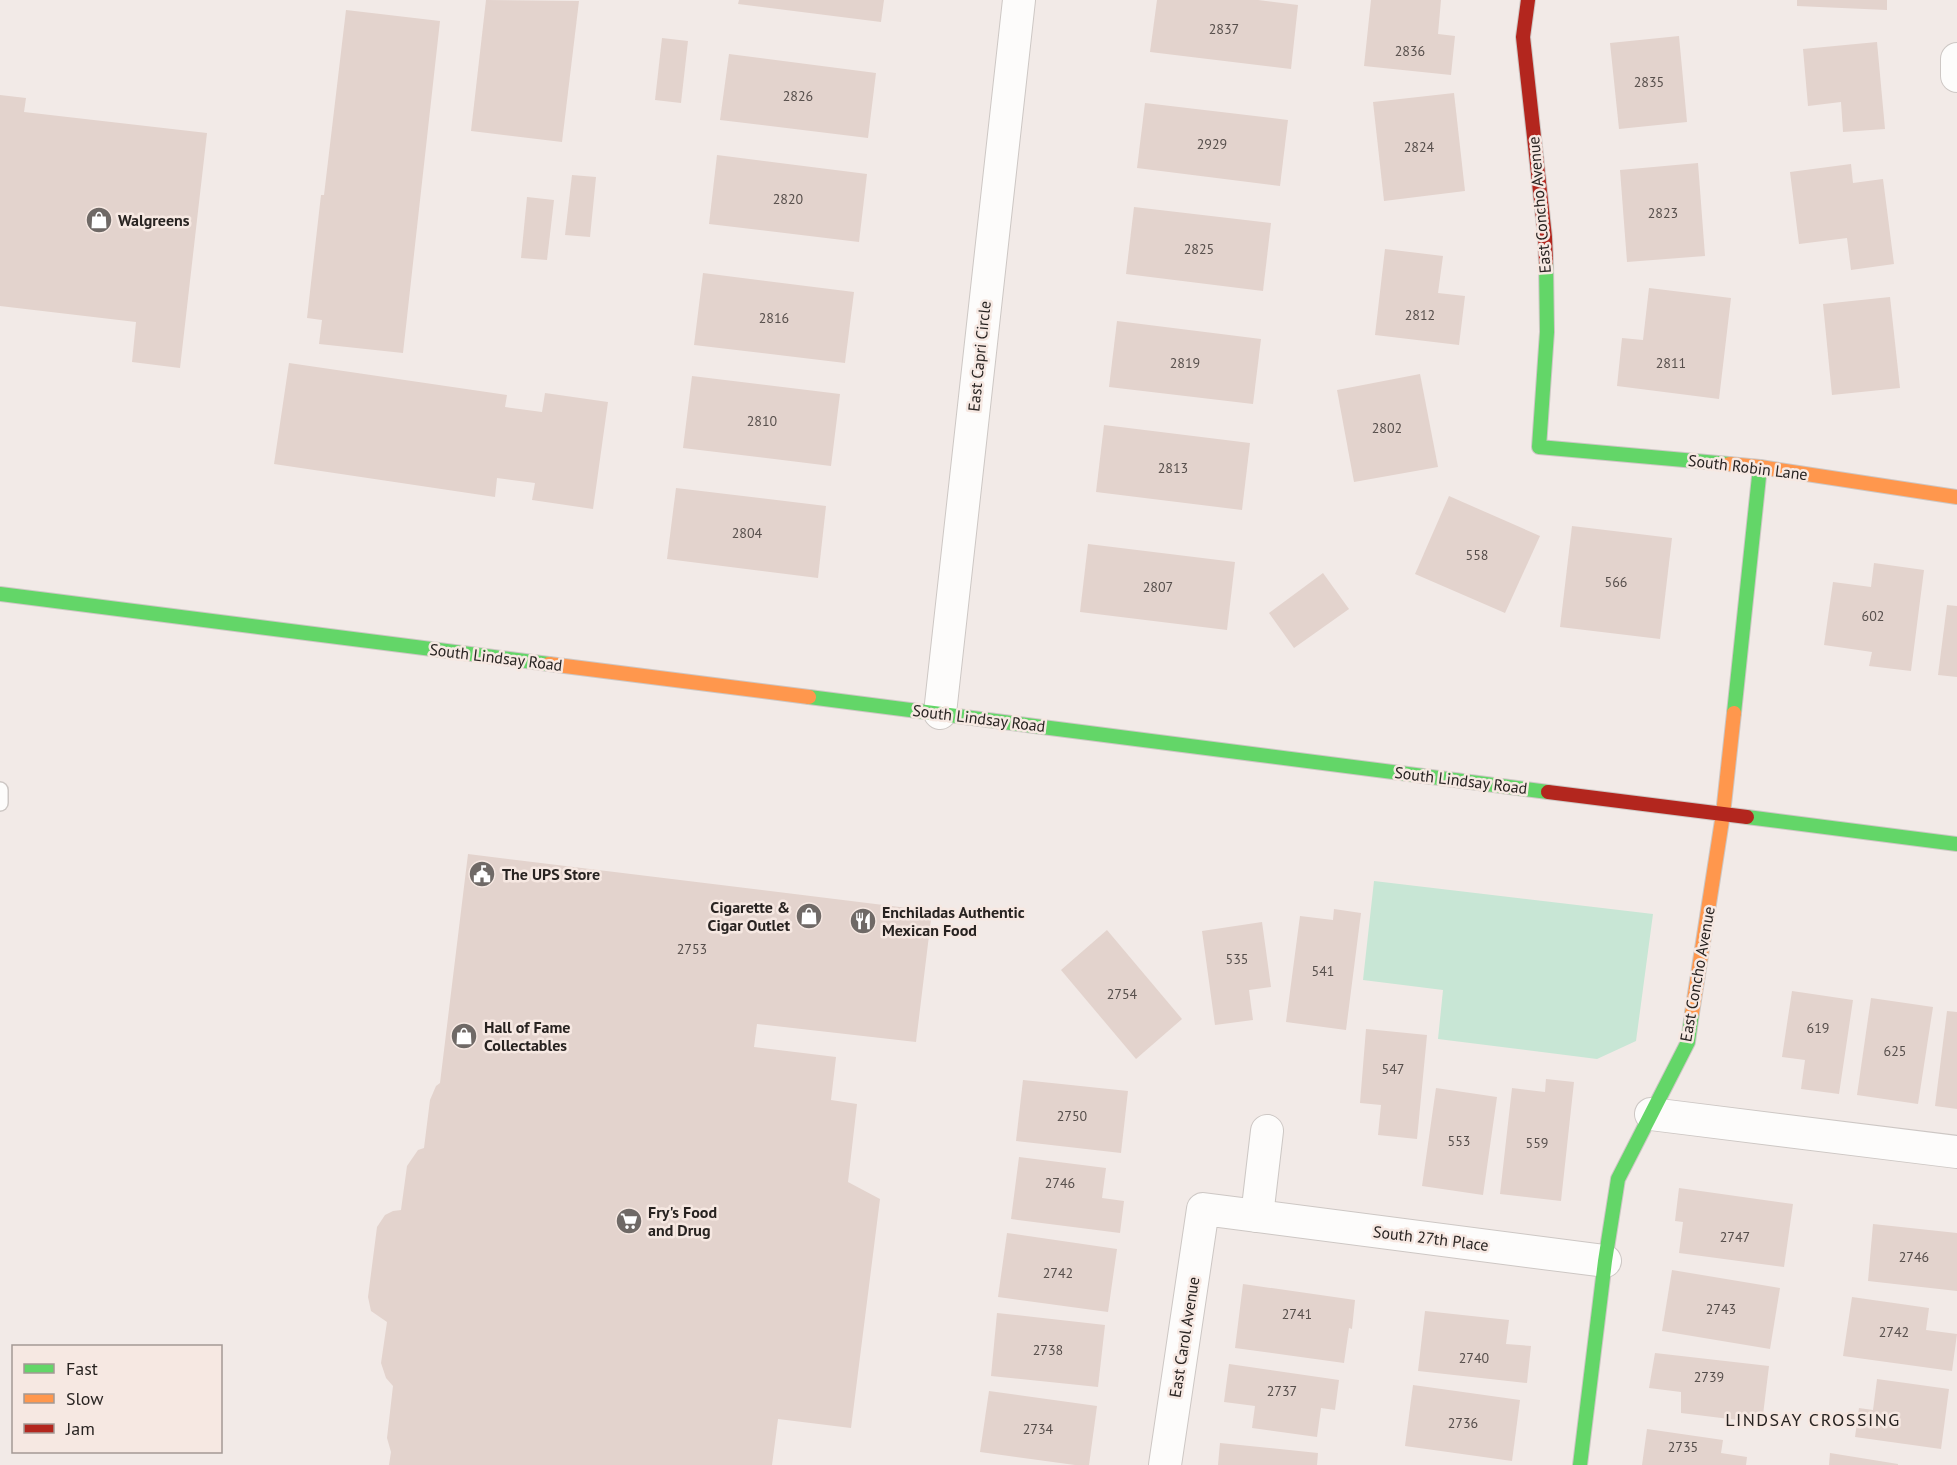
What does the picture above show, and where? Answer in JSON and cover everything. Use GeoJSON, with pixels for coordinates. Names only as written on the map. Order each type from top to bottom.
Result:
{"type":"FeatureCollection","features":[{"type":"Feature","properties":{"kind":"main road","name":"East Concho Avenue"},"geometry":{"type":"LineString","coordinates":[[1528,0],[1523,37],[1546,249],[1547,332],[1539,447]]}},
{"type":"Feature","properties":{"kind":"main road","name":"South Robin Lane"},"geometry":{"type":"LineString","coordinates":[[1539,447],[1760,467],[1957,497]]}},
{"type":"Feature","properties":{"kind":"main road","name":"East Concho Avenue"},"geometry":{"type":"LineString","coordinates":[[1580,1465],[1605,1261],[1618,1179],[1688,1042],[1723,814],[1760,467]]}},
{"type":"Feature","properties":{"kind":"main road","name":"South Lindsay Road"},"geometry":{"type":"LineString","coordinates":[[0,594],[1957,844]]}},
{"type":"Feature","properties":{"kind":"street","name":"East Capri Circle"},"geometry":{"type":"LineString","coordinates":[[940,713],[1019,0]]}},
{"type":"Feature","properties":{"kind":"street"},"geometry":{"type":"LineString","coordinates":[[1957,59],[1957,76]]}},
{"type":"Feature","properties":{"kind":"street"},"geometry":{"type":"LineString","coordinates":[[1651,1114],[1957,1152]]}},
{"type":"Feature","properties":{"kind":"street"},"geometry":{"type":"LineString","coordinates":[[1257,1216],[1267,1131]]}},
{"type":"Feature","properties":{"kind":"street","name":"South 27th Place"},"geometry":{"type":"LineString","coordinates":[[1203,1209],[1605,1261]]}},
{"type":"Feature","properties":{"kind":"street","name":"East Carol Avenue"},"geometry":{"type":"LineString","coordinates":[[1164,1465],[1203,1209]]}},
{"type":"Feature","properties":{"kind":"lane"},"geometry":{"type":"LineString","coordinates":[[0,790],[0,803]]}},
{"type":"Feature","properties":{"kind":"green space"},"geometry":{"type":"Polygon","coordinates":[[[1374,881],[1653,914],[1636,1041],[1597,1059],[1438,1039],[1443,990],[1363,980],[1374,881]]]}},
{"type":"Feature","properties":{"kind":"building"},"geometry":{"type":"Polygon","coordinates":[[[486,0],[579,1],[562,142],[471,131],[486,0]]]}},
{"type":"Feature","properties":{"kind":"building"},"geometry":{"type":"Polygon","coordinates":[[[739,0],[884,0],[881,22],[738,4],[739,0]]]}},
{"type":"Feature","properties":{"kind":"building"},"geometry":{"type":"Polygon","coordinates":[[[1157,0],[1258,0],[1298,5],[1291,69],[1150,52],[1157,0]]]}},
{"type":"Feature","properties":{"kind":"building"},"geometry":{"type":"Polygon","coordinates":[[[1371,0],[1441,0],[1438,34],[1455,36],[1451,75],[1364,66],[1371,0]]]}},
{"type":"Feature","properties":{"kind":"building"},"geometry":{"type":"Polygon","coordinates":[[[1797,0],[1887,0],[1887,10],[1797,6],[1797,0]]]}},
{"type":"Feature","properties":{"kind":"building"},"geometry":{"type":"Polygon","coordinates":[[[346,10],[440,21],[403,353],[319,344],[322,320],[307,318],[346,10]]]}},
{"type":"Feature","properties":{"kind":"building"},"geometry":{"type":"Polygon","coordinates":[[[1679,36],[1687,122],[1619,129],[1610,43],[1679,36]]]}},
{"type":"Feature","properties":{"kind":"building"},"geometry":{"type":"Polygon","coordinates":[[[662,38],[688,41],[681,103],[655,100],[662,38]]]}},
{"type":"Feature","properties":{"kind":"building"},"geometry":{"type":"Polygon","coordinates":[[[1877,42],[1885,129],[1843,132],[1841,102],[1808,106],[1803,49],[1877,42]]]}},
{"type":"Feature","properties":{"kind":"building"},"geometry":{"type":"Polygon","coordinates":[[[729,54],[876,73],[868,138],[720,120],[729,54]]]}},
{"type":"Feature","properties":{"kind":"building"},"geometry":{"type":"Polygon","coordinates":[[[1454,93],[1465,191],[1384,201],[1373,102],[1454,93]]]}},
{"type":"Feature","properties":{"kind":"building","name":"Walgreens"},"geometry":{"type":"Polygon","coordinates":[[[0,95],[26,98],[24,112],[207,133],[180,368],[132,362],[136,322],[0,306],[0,95]]]}},
{"type":"Feature","properties":{"kind":"building"},"geometry":{"type":"Polygon","coordinates":[[[1145,103],[1288,120],[1280,186],[1137,168],[1145,103]]]}},
{"type":"Feature","properties":{"kind":"building"},"geometry":{"type":"Polygon","coordinates":[[[717,155],[867,174],[859,242],[709,224],[717,155]]]}},
{"type":"Feature","properties":{"kind":"building"},"geometry":{"type":"Polygon","coordinates":[[[1698,163],[1705,256],[1627,262],[1620,170],[1698,163]]]}},
{"type":"Feature","properties":{"kind":"building"},"geometry":{"type":"Polygon","coordinates":[[[1851,164],[1853,183],[1883,179],[1894,264],[1851,270],[1847,238],[1799,244],[1790,172],[1851,164]]]}},
{"type":"Feature","properties":{"kind":"building"},"geometry":{"type":"Polygon","coordinates":[[[572,175],[596,177],[590,237],[565,235],[572,175]]]}},
{"type":"Feature","properties":{"kind":"building"},"geometry":{"type":"Polygon","coordinates":[[[527,197],[554,200],[547,260],[521,258],[527,197]]]}},
{"type":"Feature","properties":{"kind":"building"},"geometry":{"type":"Polygon","coordinates":[[[1134,207],[1271,223],[1263,291],[1126,274],[1134,207]]]}},
{"type":"Feature","properties":{"kind":"building"},"geometry":{"type":"Polygon","coordinates":[[[1385,249],[1443,256],[1438,293],[1465,296],[1459,345],[1375,335],[1385,249]]]}},
{"type":"Feature","properties":{"kind":"building"},"geometry":{"type":"Polygon","coordinates":[[[703,273],[854,292],[845,363],[694,345],[703,273]]]}},
{"type":"Feature","properties":{"kind":"building"},"geometry":{"type":"Polygon","coordinates":[[[1649,288],[1731,298],[1719,399],[1617,386],[1622,338],[1643,340],[1649,288]]]}},
{"type":"Feature","properties":{"kind":"building"},"geometry":{"type":"Polygon","coordinates":[[[1890,297],[1900,388],[1832,395],[1823,304],[1890,297]]]}},
{"type":"Feature","properties":{"kind":"building"},"geometry":{"type":"Polygon","coordinates":[[[1117,321],[1261,339],[1253,404],[1109,387],[1117,321]]]}},
{"type":"Feature","properties":{"kind":"building"},"geometry":{"type":"Polygon","coordinates":[[[289,363],[507,395],[505,407],[542,412],[545,393],[608,402],[593,509],[532,500],[535,483],[497,478],[495,497],[274,464],[289,363]]]}},
{"type":"Feature","properties":{"kind":"building"},"geometry":{"type":"Polygon","coordinates":[[[1420,374],[1438,467],[1354,482],[1337,390],[1420,374]]]}},
{"type":"Feature","properties":{"kind":"building"},"geometry":{"type":"Polygon","coordinates":[[[692,376],[840,394],[831,466],[683,448],[692,376]]]}},
{"type":"Feature","properties":{"kind":"building"},"geometry":{"type":"Polygon","coordinates":[[[1104,425],[1250,443],[1242,510],[1096,492],[1104,425]]]}},
{"type":"Feature","properties":{"kind":"building"},"geometry":{"type":"Polygon","coordinates":[[[676,488],[826,506],[818,578],[667,559],[676,488]]]}},
{"type":"Feature","properties":{"kind":"building"},"geometry":{"type":"Polygon","coordinates":[[[1449,496],[1540,536],[1505,613],[1415,574],[1449,496]]]}},
{"type":"Feature","properties":{"kind":"building"},"geometry":{"type":"Polygon","coordinates":[[[1572,526],[1672,538],[1660,639],[1560,627],[1572,526]]]}},
{"type":"Feature","properties":{"kind":"building"},"geometry":{"type":"Polygon","coordinates":[[[1088,544],[1235,562],[1227,630],[1080,612],[1088,544]]]}},
{"type":"Feature","properties":{"kind":"building"},"geometry":{"type":"Polygon","coordinates":[[[1874,563],[1924,570],[1911,671],[1869,666],[1872,652],[1824,645],[1833,582],[1871,587],[1874,563]]]}},
{"type":"Feature","properties":{"kind":"building"},"geometry":{"type":"Polygon","coordinates":[[[1323,573],[1349,609],[1294,648],[1269,613],[1323,573]]]}},
{"type":"Feature","properties":{"kind":"building"},"geometry":{"type":"Polygon","coordinates":[[[1947,605],[1957,606],[1957,677],[1938,675],[1947,605]]]}},
{"type":"Feature","properties":{"kind":"building","name":"Fry's Food and Drug"},"geometry":{"type":"Polygon","coordinates":[[[468,854],[932,911],[916,1042],[757,1024],[754,1047],[836,1057],[831,1100],[857,1104],[848,1182],[880,1199],[851,1428],[778,1419],[772,1465],[389,1465],[391,1452],[387,1438],[393,1386],[386,1378],[381,1363],[387,1322],[371,1311],[368,1297],[377,1227],[385,1215],[401,1210],[407,1166],[418,1150],[424,1148],[430,1100],[436,1086],[440,1083],[468,854]]]}},
{"type":"Feature","properties":{"kind":"building"},"geometry":{"type":"Polygon","coordinates":[[[1334,909],[1361,913],[1346,1030],[1286,1022],[1300,916],[1333,920],[1334,909]]]}},
{"type":"Feature","properties":{"kind":"building"},"geometry":{"type":"Polygon","coordinates":[[[1262,922],[1271,987],[1249,990],[1253,1020],[1215,1025],[1202,931],[1262,922]]]}},
{"type":"Feature","properties":{"kind":"building"},"geometry":{"type":"Polygon","coordinates":[[[1107,930],[1182,1019],[1136,1059],[1061,970],[1107,930]]]}},
{"type":"Feature","properties":{"kind":"building"},"geometry":{"type":"Polygon","coordinates":[[[1792,991],[1853,1000],[1839,1094],[1801,1089],[1805,1060],[1782,1057],[1792,991]]]}},
{"type":"Feature","properties":{"kind":"building"},"geometry":{"type":"Polygon","coordinates":[[[1871,998],[1933,1007],[1918,1104],[1857,1095],[1871,998]]]}},
{"type":"Feature","properties":{"kind":"building"},"geometry":{"type":"Polygon","coordinates":[[[1947,1011],[1957,1012],[1957,1109],[1935,1106],[1947,1011]]]}},
{"type":"Feature","properties":{"kind":"building"},"geometry":{"type":"Polygon","coordinates":[[[1366,1029],[1427,1035],[1417,1139],[1378,1135],[1381,1105],[1360,1103],[1366,1029]]]}},
{"type":"Feature","properties":{"kind":"building"},"geometry":{"type":"Polygon","coordinates":[[[1546,1079],[1574,1082],[1561,1201],[1500,1194],[1512,1088],[1545,1092],[1546,1079]]]}},
{"type":"Feature","properties":{"kind":"building"},"geometry":{"type":"Polygon","coordinates":[[[1023,1080],[1128,1091],[1121,1153],[1016,1141],[1023,1080]]]}},
{"type":"Feature","properties":{"kind":"building"},"geometry":{"type":"Polygon","coordinates":[[[1436,1088],[1497,1097],[1483,1195],[1422,1186],[1436,1088]]]}},
{"type":"Feature","properties":{"kind":"building"},"geometry":{"type":"Polygon","coordinates":[[[1019,1157],[1106,1168],[1102,1198],[1124,1201],[1120,1233],[1011,1219],[1019,1157]]]}},
{"type":"Feature","properties":{"kind":"building"},"geometry":{"type":"Polygon","coordinates":[[[1679,1188],[1793,1204],[1784,1267],[1679,1253],[1683,1222],[1675,1221],[1679,1188]]]}},
{"type":"Feature","properties":{"kind":"building"},"geometry":{"type":"Polygon","coordinates":[[[1873,1224],[1957,1233],[1957,1291],[1868,1281],[1873,1224]]]}},
{"type":"Feature","properties":{"kind":"building"},"geometry":{"type":"Polygon","coordinates":[[[1007,1233],[1117,1249],[1108,1312],[998,1297],[1007,1233]]]}},
{"type":"Feature","properties":{"kind":"building"},"geometry":{"type":"Polygon","coordinates":[[[1672,1270],[1780,1288],[1770,1349],[1662,1331],[1672,1270]]]}},
{"type":"Feature","properties":{"kind":"building"},"geometry":{"type":"Polygon","coordinates":[[[1243,1284],[1355,1300],[1352,1329],[1349,1328],[1344,1363],[1235,1348],[1243,1284]]]}},
{"type":"Feature","properties":{"kind":"building"},"geometry":{"type":"Polygon","coordinates":[[[1852,1297],[1929,1308],[1926,1330],[1957,1334],[1952,1371],[1843,1356],[1852,1297]]]}},
{"type":"Feature","properties":{"kind":"building"},"geometry":{"type":"Polygon","coordinates":[[[1425,1311],[1509,1320],[1506,1344],[1531,1346],[1527,1383],[1418,1371],[1425,1311]]]}},
{"type":"Feature","properties":{"kind":"building"},"geometry":{"type":"Polygon","coordinates":[[[997,1313],[1105,1325],[1098,1387],[991,1376],[997,1313]]]}},
{"type":"Feature","properties":{"kind":"building"},"geometry":{"type":"Polygon","coordinates":[[[1655,1353],[1769,1366],[1762,1423],[1681,1413],[1681,1392],[1649,1388],[1655,1353]]]}},
{"type":"Feature","properties":{"kind":"building"},"geometry":{"type":"Polygon","coordinates":[[[1229,1364],[1339,1380],[1335,1410],[1321,1408],[1317,1437],[1252,1428],[1255,1406],[1224,1402],[1229,1364]]]}},
{"type":"Feature","properties":{"kind":"building"},"geometry":{"type":"Polygon","coordinates":[[[1877,1379],[1949,1389],[1941,1449],[1855,1437],[1859,1408],[1873,1410],[1877,1379]]]}},
{"type":"Feature","properties":{"kind":"building"},"geometry":{"type":"Polygon","coordinates":[[[1413,1385],[1520,1400],[1512,1461],[1405,1446],[1413,1385]]]}},
{"type":"Feature","properties":{"kind":"building"},"geometry":{"type":"Polygon","coordinates":[[[989,1391],[1097,1406],[1089,1465],[980,1452],[989,1391]]]}},
{"type":"Feature","properties":{"kind":"building"},"geometry":{"type":"Polygon","coordinates":[[[1647,1429],[1723,1440],[1721,1453],[1747,1457],[1746,1465],[1642,1465],[1647,1429]]]}},
{"type":"Feature","properties":{"kind":"building"},"geometry":{"type":"Polygon","coordinates":[[[1220,1443],[1318,1453],[1317,1465],[1218,1465],[1220,1443]]]}},
{"type":"Feature","properties":{"kind":"building"},"geometry":{"type":"Polygon","coordinates":[[[1830,1453],[1898,1464],[1898,1465],[1829,1465],[1830,1453]]]}},
{"type":"Feature","properties":{"kind":"traffic: fast"},"geometry":{"type":"LineString","coordinates":[[1546,262],[1547,332],[1539,447],[1729,464]]}},
{"type":"Feature","properties":{"kind":"traffic: fast"},"geometry":{"type":"LineString","coordinates":[[1734,713],[1760,467]]}},
{"type":"Feature","properties":{"kind":"traffic: fast"},"geometry":{"type":"LineString","coordinates":[[0,594],[549,664]]}},
{"type":"Feature","properties":{"kind":"traffic: fast"},"geometry":{"type":"LineString","coordinates":[[809,697],[1548,792]]}},
{"type":"Feature","properties":{"kind":"traffic: fast"},"geometry":{"type":"LineString","coordinates":[[1747,817],[1957,844]]}},
{"type":"Feature","properties":{"kind":"traffic: fast"},"geometry":{"type":"LineString","coordinates":[[1580,1465],[1605,1261],[1618,1179],[1688,1042],[1692,1013]]}},
{"type":"Feature","properties":{"kind":"traffic: slow"},"geometry":{"type":"LineString","coordinates":[[1729,464],[1957,497]]}},
{"type":"Feature","properties":{"kind":"traffic: slow"},"geometry":{"type":"LineString","coordinates":[[549,664],[809,697]]}},
{"type":"Feature","properties":{"kind":"traffic: slow"},"geometry":{"type":"LineString","coordinates":[[1692,1013],[1723,814],[1734,713]]}},
{"type":"Feature","properties":{"kind":"traffic: jam"},"geometry":{"type":"LineString","coordinates":[[1528,0],[1523,37],[1546,262]]}},
{"type":"Feature","properties":{"kind":"traffic: jam"},"geometry":{"type":"LineString","coordinates":[[1548,792],[1747,817]]}},
{"type":"Feature","properties":{"kind":"place","name":"Walgreens"},"geometry":{"type":"Point","coordinates":[99,220]}},
{"type":"Feature","properties":{"kind":"place","name":"The UPS Store"},"geometry":{"type":"Point","coordinates":[482,874]}},
{"type":"Feature","properties":{"kind":"place","name":"Cigarette & Cigar Outlet"},"geometry":{"type":"Point","coordinates":[809,916]}},
{"type":"Feature","properties":{"kind":"place","name":"Enchiladas Authentic Mexican Food"},"geometry":{"type":"Point","coordinates":[863,921]}},
{"type":"Feature","properties":{"kind":"place","name":"Hall of Fame Collectables"},"geometry":{"type":"Point","coordinates":[464,1036]}},
{"type":"Feature","properties":{"kind":"place","name":"Fry's Food and Drug"},"geometry":{"type":"Point","coordinates":[629,1221]}},
{"type":"Feature","properties":{"kind":"district","name":"LINDSAY CROSSING"},"geometry":{"type":"Point","coordinates":[1813,1419]}}]}
